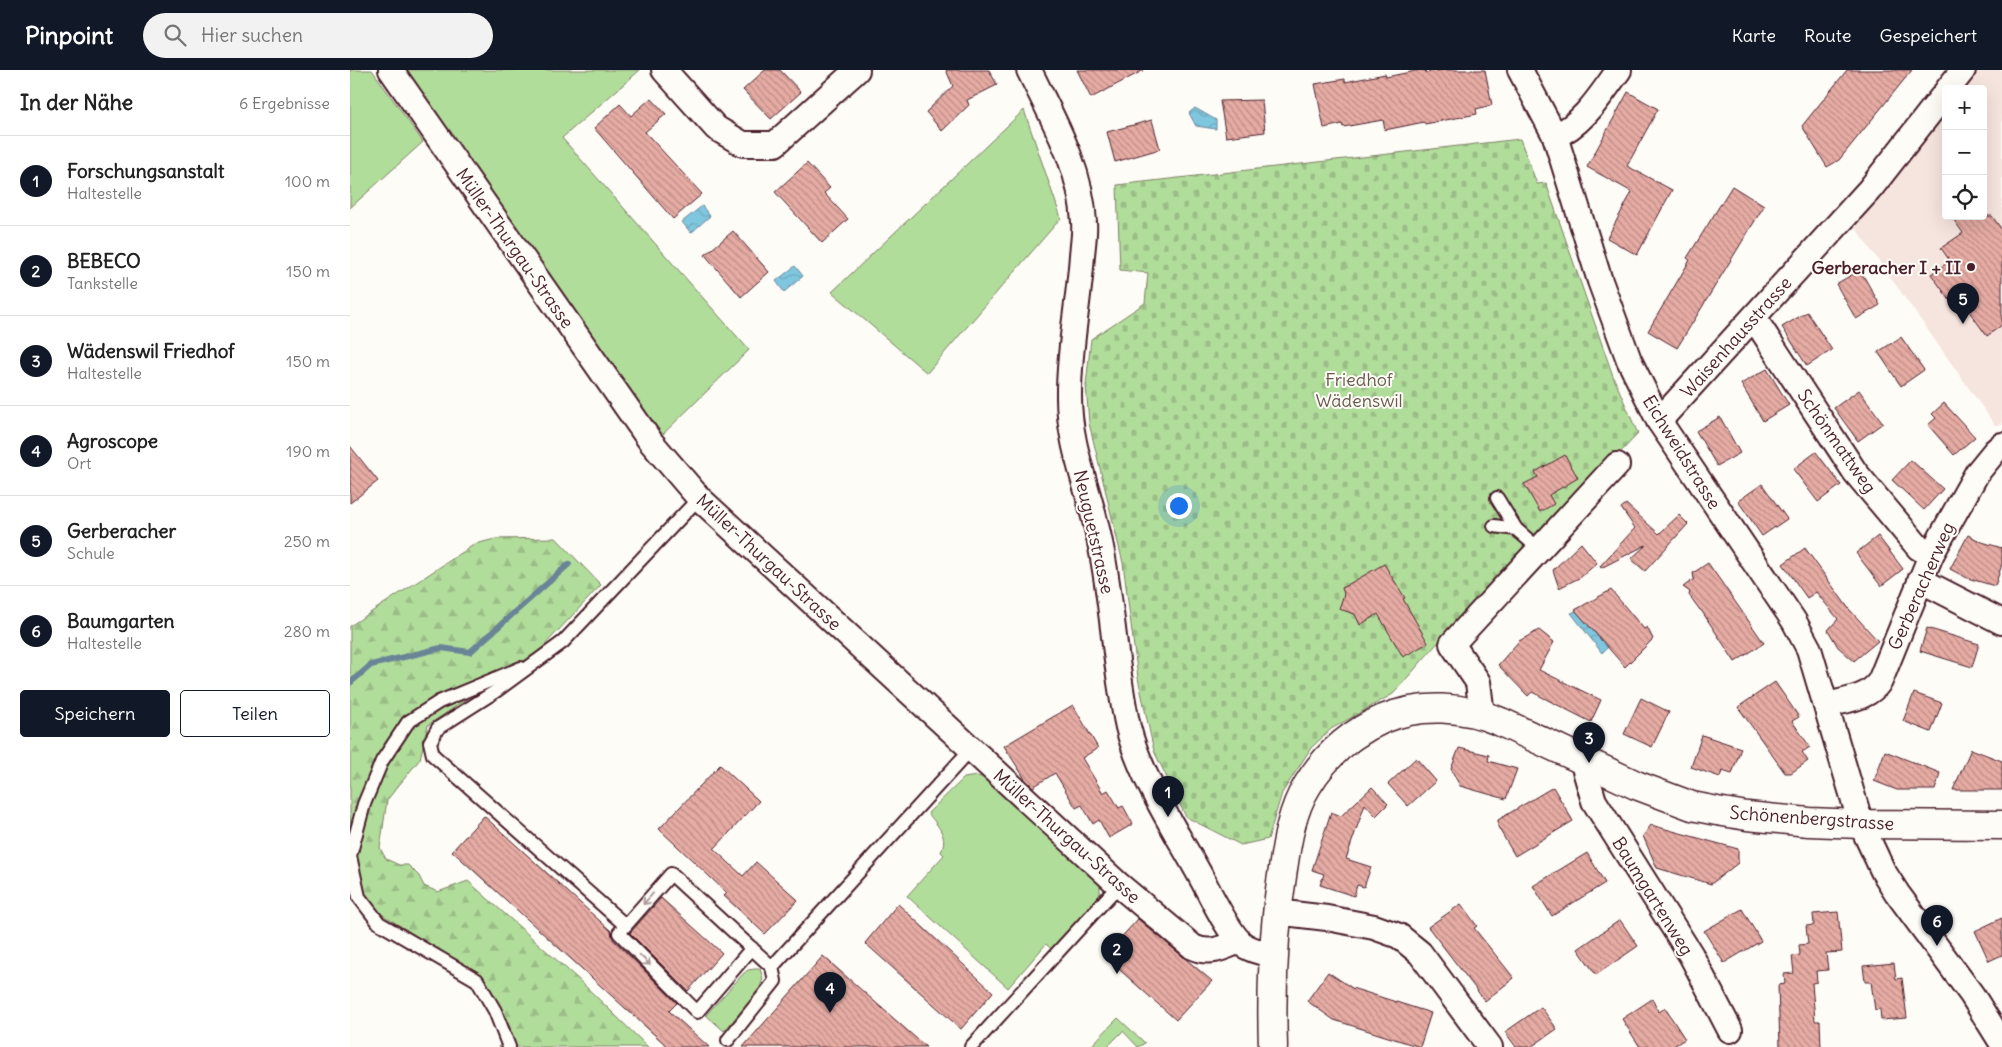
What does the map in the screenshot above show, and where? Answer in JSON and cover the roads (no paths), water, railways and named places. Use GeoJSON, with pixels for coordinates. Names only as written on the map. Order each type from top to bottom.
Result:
{"type":"FeatureCollection","features":[{"type":"Feature","properties":{"kind":"street","name":"Müller-Thurgau-Strasse"},"geometry":{"type":"LineString","coordinates":[[392,70],[651,442],[699,498],[1119,885],[1193,947],[1212,951],[1239,941]]}},
{"type":"Feature","properties":{"kind":"street"},"geometry":{"type":"LineString","coordinates":[[664,70],[716,128],[743,144],[775,144],[857,70]]}},
{"type":"Feature","properties":{"kind":"street","name":"Neuguetstrasse"},"geometry":{"type":"LineString","coordinates":[[1028,70],[1066,145],[1078,183],[1084,222],[1080,294],[1068,393],[1070,424],[1102,554],[1128,727],[1147,778],[1214,901],[1239,941]]}},
{"type":"Feature","properties":{"kind":"street","name":"Eichweidstrasse"},"geometry":{"type":"LineString","coordinates":[[1520,70],[1555,136],[1603,289],[1629,360],[1659,421],[1794,621],[1809,649],[1861,824],[1897,893],[1972,995],[2002,1043]]}},
{"type":"Feature","properties":{"kind":"street"},"geometry":{"type":"LineString","coordinates":[[1555,136],[1574,125],[1585,115],[1620,70]]}},
{"type":"Feature","properties":{"kind":"street"},"geometry":{"type":"LineString","coordinates":[[1951,85],[1963,70]]}},
{"type":"Feature","properties":{"kind":"street","name":"Waisenhausstrasse"},"geometry":{"type":"LineString","coordinates":[[1659,421],[1870,189],[1942,97]]}},
{"type":"Feature","properties":{"kind":"street","name":"Schönmattweg"},"geometry":{"type":"LineString","coordinates":[[1754,318],[1855,472],[1919,548],[1932,555]]}},
{"type":"Feature","properties":{"kind":"street","name":"Gerberacherweg"},"geometry":{"type":"LineString","coordinates":[[1826,705],[1858,697],[1875,688],[1932,555],[1977,473],[2002,445]]}},
{"type":"Feature","properties":{"kind":"street"},"geometry":{"type":"LineString","coordinates":[[1482,714],[1478,682],[1452,644],[1617,466]]}},
{"type":"Feature","properties":{"kind":"street"},"geometry":{"type":"LineString","coordinates":[[1920,580],[2002,622]]}},
{"type":"Feature","properties":{"kind":"street","name":"Schönenbergstrasse"},"geometry":{"type":"LineString","coordinates":[[1272,1047],[1272,955],[1276,912],[1287,844],[1299,802],[1318,771],[1342,744],[1355,733],[1374,723],[1406,712],[1444,708],[1482,714],[1636,785],[1692,806],[1747,816],[1861,824],[2002,825]]}},
{"type":"Feature","properties":{"kind":"street","name":"Baumgartenweg"},"geometry":{"type":"LineString","coordinates":[[1582,760],[1594,801],[1691,955],[1730,1030]]}},
{"type":"Feature","properties":{"kind":"street"},"geometry":{"type":"LineString","coordinates":[[1276,912],[1365,925],[1399,936],[1420,953],[1490,1047]]}},
{"type":"Feature","properties":{"kind":"street"},"geometry":{"type":"LineString","coordinates":[[1239,941],[1253,950],[1272,955]]}},
{"type":"Feature","properties":{"kind":"lane"},"geometry":{"type":"LineString","coordinates":[[625,924],[433,755],[430,742],[438,728],[538,662],[563,642],[699,498]]}},
{"type":"Feature","properties":{"kind":"lane"},"geometry":{"type":"LineString","coordinates":[[1497,498],[1516,529],[1539,549]]}},
{"type":"Feature","properties":{"kind":"lane"},"geometry":{"type":"LineString","coordinates":[[1494,526],[1516,529]]}},
{"type":"Feature","properties":{"kind":"lane"},"geometry":{"type":"LineString","coordinates":[[509,1047],[495,1011],[477,980],[380,922],[359,897],[350,856],[364,804],[382,761],[408,722],[439,702],[538,662]]}},
{"type":"Feature","properties":{"kind":"lane"},"geometry":{"type":"LineString","coordinates":[[772,966],[971,749]]}},
{"type":"Feature","properties":{"kind":"lane"},"geometry":{"type":"LineString","coordinates":[[728,1040],[775,981],[772,966],[671,874],[618,933],[697,1012],[752,948]]}},
{"type":"Feature","properties":{"kind":"lane"},"geometry":{"type":"LineString","coordinates":[[971,1047],[1119,885]]}},
{"type":"Feature","properties":{"kind":"water"},"geometry":{"type":"Polygon","coordinates":[[[1195,108],[1216,120],[1216,129],[1196,126],[1189,113],[1195,108]]]}},
{"type":"Feature","properties":{"kind":"water"},"geometry":{"type":"Polygon","coordinates":[[[702,206],[710,216],[691,233],[682,222],[702,206]]]}},
{"type":"Feature","properties":{"kind":"water"},"geometry":{"type":"Polygon","coordinates":[[[795,266],[803,276],[784,292],[776,281],[795,266]]]}},
{"type":"Feature","properties":{"kind":"water"},"geometry":{"type":"Polygon","coordinates":[[[1579,610],[1608,647],[1602,653],[1571,613],[1579,610]]]}},
{"type":"Feature","properties":{"kind":"waterway"},"geometry":{"type":"LineString","coordinates":[[350,683],[371,665],[441,648],[470,652],[569,564]]}},
{"type":"Feature","properties":{"kind":"place","name":"Gerberacher I + II"},"geometry":{"type":"Point","coordinates":[1971,267]}},
{"type":"Feature","properties":{"kind":"place","name":"Gerberacher"},"geometry":{"type":"Point","coordinates":[1963,324]}},
{"type":"Feature","properties":{"kind":"place","name":"Wädenswil Friedhof"},"geometry":{"type":"Point","coordinates":[1589,763]}},
{"type":"Feature","properties":{"kind":"place","name":"Forschungsanstalt"},"geometry":{"type":"Point","coordinates":[1168,817]}},
{"type":"Feature","properties":{"kind":"place","name":"Baumgarten"},"geometry":{"type":"Point","coordinates":[1937,946]}},
{"type":"Feature","properties":{"kind":"place","name":"BEBECO"},"geometry":{"type":"Point","coordinates":[1117,974]}},
{"type":"Feature","properties":{"kind":"place","name":"Agroscope"},"geometry":{"type":"Point","coordinates":[830,1013]}},
{"type":"Feature","properties":{"kind":"park label","name":"Friedhof Wädenswil"},"geometry":{"type":"Point","coordinates":[1359,389]}}]}
